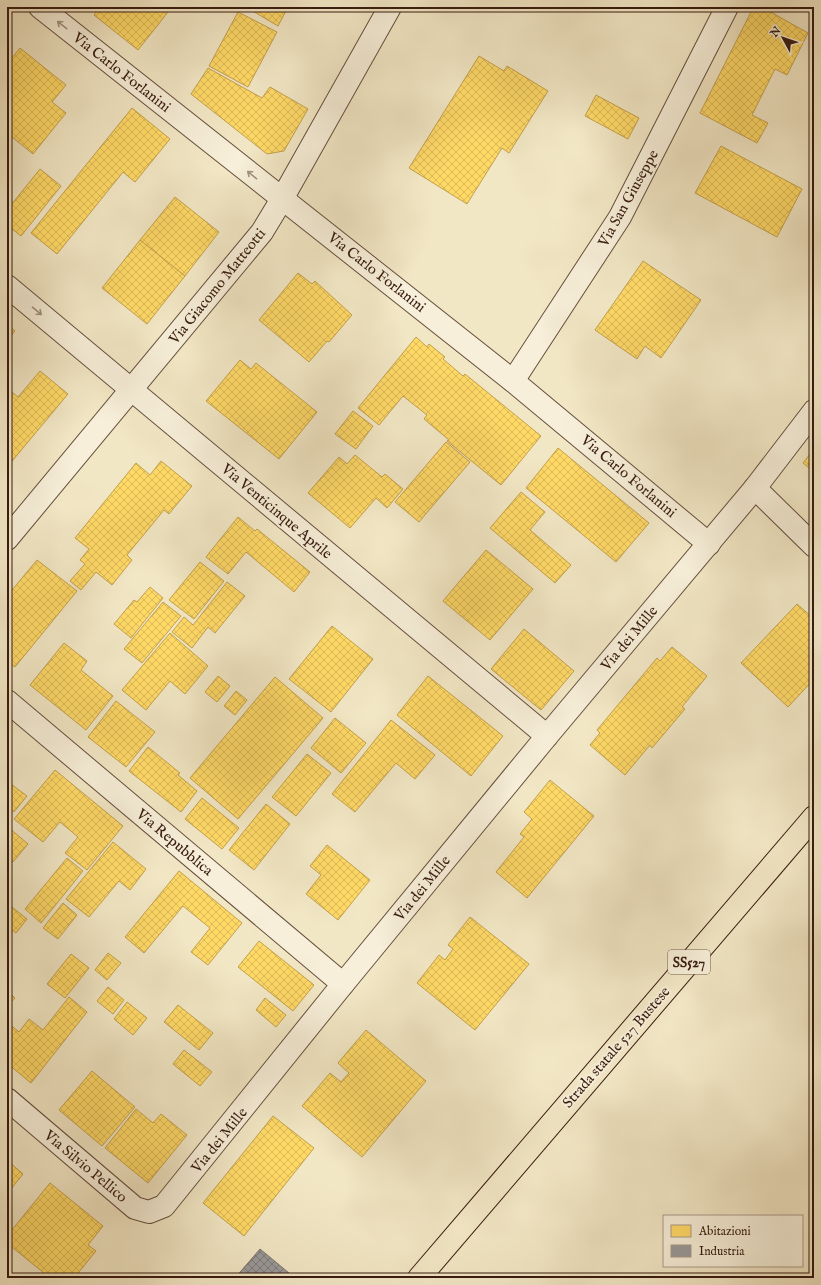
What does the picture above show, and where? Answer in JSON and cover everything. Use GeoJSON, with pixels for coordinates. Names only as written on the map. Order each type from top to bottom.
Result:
{"type":"FeatureCollection","features":[{"type":"Feature","properties":{"kind":"main road","name":"Strada statale 527 Bustese"},"geometry":{"type":"LineString","coordinates":[[418,1278],[814,817]]}},
{"type":"Feature","properties":{"kind":"street","name":"Via Carlo Forlanini"},"geometry":{"type":"LineString","coordinates":[[40,7],[514,381],[709,544]]}},
{"type":"Feature","properties":{"kind":"street","name":"Via Giacomo Matteotti"},"geometry":{"type":"LineString","coordinates":[[7,539],[262,232],[390,7]]}},
{"type":"Feature","properties":{"kind":"street","name":"Via San Giuseppe"},"geometry":{"type":"LineString","coordinates":[[514,381],[620,217],[727,7]]}},
{"type":"Feature","properties":{"kind":"street","name":"Via Venticinque Aprile"},"geometry":{"type":"LineString","coordinates":[[7,286],[547,736]]}},
{"type":"Feature","properties":{"kind":"street","name":"Via dei Mille"},"geometry":{"type":"LineString","coordinates":[[170,1201],[343,984],[547,736],[709,544],[755,488],[814,411]]}},
{"type":"Feature","properties":{"kind":"street"},"geometry":{"type":"LineString","coordinates":[[755,488],[814,546]]}},
{"type":"Feature","properties":{"kind":"street","name":"Via Repubblica"},"geometry":{"type":"LineString","coordinates":[[7,701],[343,984]]}},
{"type":"Feature","properties":{"kind":"street","name":"Via Silvio Pellico"},"geometry":{"type":"LineString","coordinates":[[7,1099],[136,1208],[149,1212],[164,1206],[170,1201]]}},
{"type":"Feature","properties":{"kind":"building: Abitazioni"},"geometry":{"type":"Polygon","coordinates":[[[100,7],[172,7],[138,50],[94,15],[100,7]]]}},
{"type":"Feature","properties":{"kind":"building: Abitazioni"},"geometry":{"type":"Polygon","coordinates":[[[246,7],[288,7],[278,26],[246,7]]]}},
{"type":"Feature","properties":{"kind":"building: Abitazioni"},"geometry":{"type":"Polygon","coordinates":[[[767,10],[808,33],[787,75],[775,69],[752,115],[768,123],[757,143],[700,113],[751,12],[767,10]]]}},
{"type":"Feature","properties":{"kind":"building: Abitazioni"},"geometry":{"type":"Polygon","coordinates":[[[238,12],[277,32],[248,87],[209,66],[238,12]]]}},
{"type":"Feature","properties":{"kind":"building: Abitazioni"},"geometry":{"type":"Polygon","coordinates":[[[20,48],[66,85],[52,102],[66,113],[33,154],[7,133],[7,92],[9,89],[7,87],[7,64],[20,48]]]}},
{"type":"Feature","properties":{"kind":"building: Abitazioni"},"geometry":{"type":"Polygon","coordinates":[[[479,56],[504,71],[507,66],[548,91],[509,153],[502,148],[467,204],[409,168],[479,56]]]}},
{"type":"Feature","properties":{"kind":"building: Abitazioni"},"geometry":{"type":"Polygon","coordinates":[[[208,68],[262,98],[270,87],[308,109],[284,151],[267,154],[191,94],[208,68]]]}},
{"type":"Feature","properties":{"kind":"building: Abitazioni"},"geometry":{"type":"Polygon","coordinates":[[[596,95],[639,118],[628,139],[585,116],[596,95]]]}},
{"type":"Feature","properties":{"kind":"building: Abitazioni"},"geometry":{"type":"Polygon","coordinates":[[[132,108],[170,139],[135,182],[123,172],[57,254],[31,233],[132,108]]]}},
{"type":"Feature","properties":{"kind":"building: Abitazioni"},"geometry":{"type":"Polygon","coordinates":[[[721,146],[802,189],[777,237],[695,193],[721,146]]]}},
{"type":"Feature","properties":{"kind":"building: Abitazioni"},"geometry":{"type":"Polygon","coordinates":[[[40,169],[61,186],[21,236],[7,225],[7,210],[40,169]]]}},
{"type":"Feature","properties":{"kind":"building: Abitazioni"},"geometry":{"type":"Polygon","coordinates":[[[175,197],[219,232],[185,276],[140,240],[175,197]]]}},
{"type":"Feature","properties":{"kind":"building: Abitazioni"},"geometry":{"type":"Polygon","coordinates":[[[140,240],[185,276],[147,324],[102,288],[140,240]]]}},
{"type":"Feature","properties":{"kind":"building: Abitazioni"},"geometry":{"type":"Polygon","coordinates":[[[643,261],[701,300],[661,358],[645,346],[637,359],[595,330],[643,261]]]}},
{"type":"Feature","properties":{"kind":"building: Abitazioni"},"geometry":{"type":"Polygon","coordinates":[[[814,265],[814,276],[809,274],[814,265]]]}},
{"type":"Feature","properties":{"kind":"building: Abitazioni"},"geometry":{"type":"Polygon","coordinates":[[[298,273],[312,284],[315,281],[352,315],[329,342],[327,341],[309,362],[259,320],[298,273]]]}},
{"type":"Feature","properties":{"kind":"building: Abitazioni"},"geometry":{"type":"Polygon","coordinates":[[[7,324],[15,331],[7,341],[7,324]]]}},
{"type":"Feature","properties":{"kind":"building: Abitazioni"},"geometry":{"type":"Polygon","coordinates":[[[416,337],[427,347],[429,344],[445,357],[443,359],[463,376],[465,374],[541,436],[501,485],[447,441],[449,440],[424,419],[427,415],[403,396],[379,425],[358,408],[416,337]]]}},
{"type":"Feature","properties":{"kind":"building: Abitazioni"},"geometry":{"type":"Polygon","coordinates":[[[240,360],[251,369],[256,363],[317,412],[279,459],[206,401],[240,360]]]}},
{"type":"Feature","properties":{"kind":"building: Abitazioni"},"geometry":{"type":"Polygon","coordinates":[[[40,371],[68,394],[8,466],[7,398],[12,392],[18,397],[40,371]]]}},
{"type":"Feature","properties":{"kind":"building: Abitazioni"},"geometry":{"type":"Polygon","coordinates":[[[353,411],[373,426],[356,449],[335,434],[353,411]]]}},
{"type":"Feature","properties":{"kind":"building: Abitazioni"},"geometry":{"type":"Polygon","coordinates":[[[446,442],[470,462],[419,522],[395,502],[446,442]]]}},
{"type":"Feature","properties":{"kind":"building: Abitazioni"},"geometry":{"type":"Polygon","coordinates":[[[558,448],[649,523],[616,562],[526,488],[558,448]]]}},
{"type":"Feature","properties":{"kind":"building: Abitazioni"},"geometry":{"type":"Polygon","coordinates":[[[814,449],[814,472],[803,463],[814,449]]]}},
{"type":"Feature","properties":{"kind":"building: Abitazioni"},"geometry":{"type":"Polygon","coordinates":[[[355,455],[382,477],[385,474],[403,489],[387,508],[376,498],[350,528],[308,493],[339,457],[347,464],[355,455]]]}},
{"type":"Feature","properties":{"kind":"building: Abitazioni"},"geometry":{"type":"Polygon","coordinates":[[[161,461],[192,486],[169,514],[164,510],[127,555],[132,560],[112,585],[96,572],[81,590],[70,581],[85,564],[80,560],[89,549],[75,538],[136,463],[150,475],[161,461]]]}},
{"type":"Feature","properties":{"kind":"building: Abitazioni"},"geometry":{"type":"Polygon","coordinates":[[[521,492],[545,512],[530,530],[571,565],[555,583],[490,528],[521,492]]]}},
{"type":"Feature","properties":{"kind":"building: Abitazioni"},"geometry":{"type":"Polygon","coordinates":[[[238,517],[255,531],[257,529],[310,572],[294,592],[246,552],[228,574],[206,557],[238,517]]]}},
{"type":"Feature","properties":{"kind":"building: Abitazioni"},"geometry":{"type":"Polygon","coordinates":[[[486,550],[533,589],[490,640],[443,601],[486,550]]]}},
{"type":"Feature","properties":{"kind":"building: Abitazioni"},"geometry":{"type":"Polygon","coordinates":[[[37,560],[77,591],[15,667],[7,661],[7,596],[37,560]]]}},
{"type":"Feature","properties":{"kind":"building: Abitazioni"},"geometry":{"type":"Polygon","coordinates":[[[200,562],[224,581],[194,619],[169,600],[200,562]]]}},
{"type":"Feature","properties":{"kind":"building: Abitazioni"},"geometry":{"type":"Polygon","coordinates":[[[227,582],[245,596],[215,633],[208,627],[192,648],[172,632],[184,617],[193,625],[227,582]]]}},
{"type":"Feature","properties":{"kind":"building: Abitazioni"},"geometry":{"type":"Polygon","coordinates":[[[150,587],[163,598],[131,638],[114,624],[134,600],[137,602],[150,587]]]}},
{"type":"Feature","properties":{"kind":"building: Abitazioni"},"geometry":{"type":"Polygon","coordinates":[[[163,602],[181,616],[142,663],[124,649],[163,602]]]}},
{"type":"Feature","properties":{"kind":"building: Abitazioni"},"geometry":{"type":"Polygon","coordinates":[[[797,604],[814,619],[814,679],[788,707],[741,663],[797,604]]]}},
{"type":"Feature","properties":{"kind":"building: Abitazioni"},"geometry":{"type":"Polygon","coordinates":[[[332,626],[373,659],[331,712],[289,679],[332,626]]]}},
{"type":"Feature","properties":{"kind":"building: Abitazioni"},"geometry":{"type":"Polygon","coordinates":[[[524,629],[574,671],[541,710],[491,669],[524,629]]]}},
{"type":"Feature","properties":{"kind":"building: Abitazioni"},"geometry":{"type":"Polygon","coordinates":[[[170,633],[208,666],[185,694],[170,681],[146,710],[122,690],[170,633]]]}},
{"type":"Feature","properties":{"kind":"building: Abitazioni"},"geometry":{"type":"Polygon","coordinates":[[[64,643],[87,661],[81,670],[113,696],[86,730],[30,685],[64,643]]]}},
{"type":"Feature","properties":{"kind":"building: Abitazioni"},"geometry":{"type":"Polygon","coordinates":[[[672,647],[707,676],[682,707],[685,709],[652,748],[650,745],[625,775],[590,745],[600,733],[597,730],[657,658],[660,661],[672,647]]]}},
{"type":"Feature","properties":{"kind":"building: Abitazioni"},"geometry":{"type":"Polygon","coordinates":[[[218,676],[230,686],[217,702],[205,692],[218,676]]]}},
{"type":"Feature","properties":{"kind":"building: Abitazioni"},"geometry":{"type":"Polygon","coordinates":[[[428,676],[503,736],[471,776],[397,715],[428,676]]]}},
{"type":"Feature","properties":{"kind":"building: Abitazioni"},"geometry":{"type":"Polygon","coordinates":[[[275,677],[323,718],[238,819],[190,778],[275,677]]]}},
{"type":"Feature","properties":{"kind":"building: Abitazioni"},"geometry":{"type":"Polygon","coordinates":[[[236,691],[247,700],[235,715],[224,706],[236,691]]]}},
{"type":"Feature","properties":{"kind":"building: Abitazioni"},"geometry":{"type":"Polygon","coordinates":[[[116,701],[155,732],[126,767],[88,737],[116,701]]]}},
{"type":"Feature","properties":{"kind":"building: Abitazioni"},"geometry":{"type":"Polygon","coordinates":[[[335,718],[366,743],[341,773],[311,748],[335,718]]]}},
{"type":"Feature","properties":{"kind":"building: Abitazioni"},"geometry":{"type":"Polygon","coordinates":[[[391,720],[435,755],[415,779],[396,763],[355,812],[332,794],[391,720]]]}},
{"type":"Feature","properties":{"kind":"building: Abitazioni"},"geometry":{"type":"Polygon","coordinates":[[[148,747],[180,773],[178,775],[197,791],[181,812],[129,771],[148,747]]]}},
{"type":"Feature","properties":{"kind":"building: Abitazioni"},"geometry":{"type":"Polygon","coordinates":[[[307,754],[331,773],[296,816],[272,797],[307,754]]]}},
{"type":"Feature","properties":{"kind":"building: Abitazioni"},"geometry":{"type":"Polygon","coordinates":[[[55,770],[123,826],[87,870],[65,853],[78,837],[60,822],[43,842],[14,819],[55,770]]]}},
{"type":"Feature","properties":{"kind":"building: Abitazioni"},"geometry":{"type":"Polygon","coordinates":[[[550,780],[594,816],[527,898],[496,872],[524,837],[520,834],[532,819],[524,812],[550,780]]]}},
{"type":"Feature","properties":{"kind":"building: Abitazioni"},"geometry":{"type":"Polygon","coordinates":[[[7,781],[27,796],[14,812],[7,806],[7,781]]]}},
{"type":"Feature","properties":{"kind":"building: Abitazioni"},"geometry":{"type":"Polygon","coordinates":[[[202,798],[239,828],[222,849],[185,819],[202,798]]]}},
{"type":"Feature","properties":{"kind":"building: Abitazioni"},"geometry":{"type":"Polygon","coordinates":[[[266,804],[290,824],[254,870],[229,850],[266,804]]]}},
{"type":"Feature","properties":{"kind":"building: Abitazioni"},"geometry":{"type":"Polygon","coordinates":[[[8,827],[28,844],[13,862],[7,857],[8,827]]]}},
{"type":"Feature","properties":{"kind":"building: Abitazioni"},"geometry":{"type":"Polygon","coordinates":[[[113,842],[146,869],[130,890],[119,881],[89,917],[66,899],[113,842]]]}},
{"type":"Feature","properties":{"kind":"building: Abitazioni"},"geometry":{"type":"Polygon","coordinates":[[[327,845],[370,880],[338,920],[306,894],[321,875],[310,866],[327,845]]]}},
{"type":"Feature","properties":{"kind":"building: Abitazioni"},"geometry":{"type":"Polygon","coordinates":[[[67,858],[83,871],[41,923],[25,909],[67,858]]]}},
{"type":"Feature","properties":{"kind":"building: Abitazioni"},"geometry":{"type":"Polygon","coordinates":[[[179,871],[242,923],[208,965],[191,952],[210,928],[183,906],[144,953],[125,937],[179,871]]]}},
{"type":"Feature","properties":{"kind":"building: Abitazioni"},"geometry":{"type":"Polygon","coordinates":[[[7,903],[27,919],[16,933],[7,926],[7,903]]]}},
{"type":"Feature","properties":{"kind":"building: Abitazioni"},"geometry":{"type":"Polygon","coordinates":[[[63,903],[77,915],[58,939],[43,928],[63,903]]]}},
{"type":"Feature","properties":{"kind":"building: Abitazioni"},"geometry":{"type":"Polygon","coordinates":[[[470,917],[529,964],[475,1030],[417,983],[439,955],[445,960],[453,949],[448,945],[470,917]]]}},
{"type":"Feature","properties":{"kind":"building: Abitazioni"},"geometry":{"type":"Polygon","coordinates":[[[259,941],[314,985],[293,1011],[238,967],[259,941]]]}},
{"type":"Feature","properties":{"kind":"building: Abitazioni"},"geometry":{"type":"Polygon","coordinates":[[[108,953],[121,963],[107,980],[95,970],[108,953]]]}},
{"type":"Feature","properties":{"kind":"building: Abitazioni"},"geometry":{"type":"Polygon","coordinates":[[[71,954],[89,968],[65,998],[47,984],[71,954]]]}},
{"type":"Feature","properties":{"kind":"building: Abitazioni"},"geometry":{"type":"Polygon","coordinates":[[[108,987],[124,1000],[113,1014],[97,1001],[108,987]]]}},
{"type":"Feature","properties":{"kind":"building: Abitazioni"},"geometry":{"type":"Polygon","coordinates":[[[7,991],[15,998],[7,1007],[7,991]]]}},
{"type":"Feature","properties":{"kind":"building: Abitazioni"},"geometry":{"type":"Polygon","coordinates":[[[69,997],[87,1012],[31,1083],[7,1063],[7,1022],[19,1032],[29,1019],[43,1030],[69,997]]]}},
{"type":"Feature","properties":{"kind":"building: Abitazioni"},"geometry":{"type":"Polygon","coordinates":[[[265,998],[286,1015],[276,1027],[256,1010],[265,998]]]}},
{"type":"Feature","properties":{"kind":"building: Abitazioni"},"geometry":{"type":"Polygon","coordinates":[[[127,1002],[147,1018],[133,1035],[114,1019],[127,1002]]]}},
{"type":"Feature","properties":{"kind":"building: Abitazioni"},"geometry":{"type":"Polygon","coordinates":[[[178,1005],[213,1033],[199,1050],[164,1022],[178,1005]]]}},
{"type":"Feature","properties":{"kind":"building: Abitazioni"},"geometry":{"type":"Polygon","coordinates":[[[366,1030],[426,1081],[362,1157],[302,1106],[330,1073],[341,1082],[349,1073],[338,1063],[366,1030]]]}},
{"type":"Feature","properties":{"kind":"building: Abitazioni"},"geometry":{"type":"Polygon","coordinates":[[[184,1050],[212,1072],[200,1086],[173,1064],[184,1050]]]}},
{"type":"Feature","properties":{"kind":"building: Abitazioni"},"geometry":{"type":"Polygon","coordinates":[[[92,1071],[135,1107],[102,1146],[59,1110],[92,1071]]]}},
{"type":"Feature","properties":{"kind":"building: Abitazioni"},"geometry":{"type":"Polygon","coordinates":[[[136,1109],[153,1123],[161,1114],[187,1135],[148,1183],[105,1148],[136,1109]]]}},
{"type":"Feature","properties":{"kind":"building: Abitazioni"},"geometry":{"type":"Polygon","coordinates":[[[273,1116],[314,1148],[244,1236],[203,1203],[273,1116]]]}},
{"type":"Feature","properties":{"kind":"building: Abitazioni"},"geometry":{"type":"Polygon","coordinates":[[[7,1160],[23,1174],[7,1194],[7,1160]]]}},
{"type":"Feature","properties":{"kind":"building: Abitazioni"},"geometry":{"type":"Polygon","coordinates":[[[50,1183],[103,1226],[88,1245],[96,1251],[74,1278],[50,1278],[7,1243],[7,1236],[50,1183]]]}},
{"type":"Feature","properties":{"kind":"building: Industria"},"geometry":{"type":"Polygon","coordinates":[[[260,1249],[295,1278],[235,1278],[260,1249]]]}}]}
